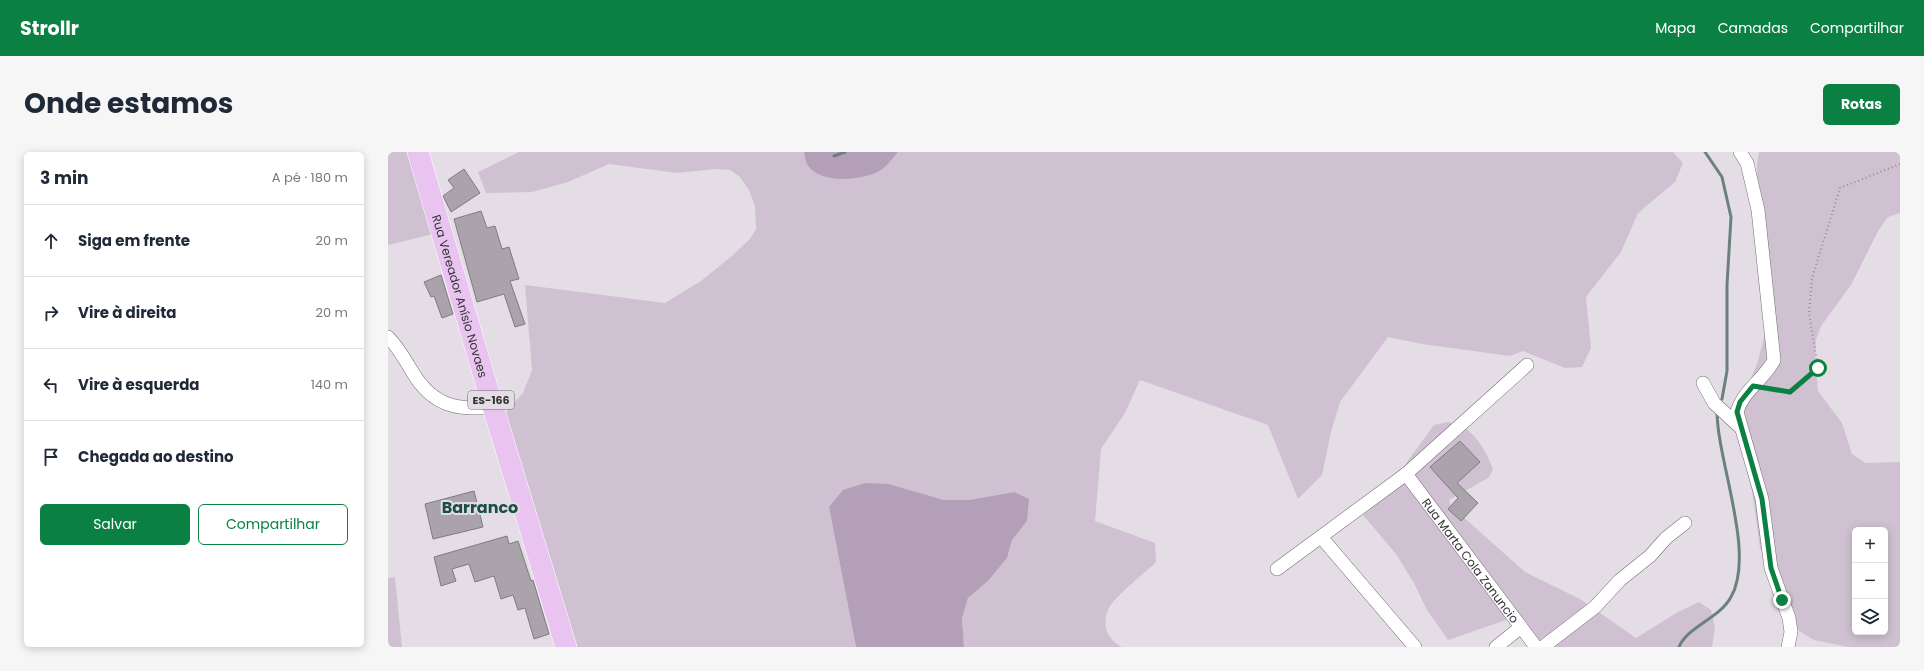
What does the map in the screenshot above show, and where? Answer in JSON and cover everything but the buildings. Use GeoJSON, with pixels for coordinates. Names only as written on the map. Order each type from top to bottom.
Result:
{"type":"FeatureCollection","features":[{"type":"Feature","properties":{"kind":"main road","name":"Rua Vereador Anísio Novaes"},"geometry":{"type":"LineString","coordinates":[[418,152],[566,647]]}},
{"type":"Feature","properties":{"kind":"street"},"geometry":{"type":"LineString","coordinates":[[1740,152],[1747,163],[1758,210],[1774,360],[1768,372],[1753,386],[1740,402],[1737,412],[1740,427],[1762,499],[1771,568],[1789,618],[1791,632],[1788,647]]}},
{"type":"Feature","properties":{"kind":"street"},"geometry":{"type":"LineString","coordinates":[[388,338],[398,349],[422,386],[434,397],[449,406],[470,410],[493,407]]}},
{"type":"Feature","properties":{"kind":"street"},"geometry":{"type":"LineString","coordinates":[[1277,569],[1406,474],[1527,366]]}},
{"type":"Feature","properties":{"kind":"street"},"geometry":{"type":"LineString","coordinates":[[1703,383],[1714,403],[1740,427]]}},
{"type":"Feature","properties":{"kind":"street","name":"Rua Marta Cola Zanuncio"},"geometry":{"type":"LineString","coordinates":[[1406,474],[1536,647]]}},
{"type":"Feature","properties":{"kind":"street"},"geometry":{"type":"LineString","coordinates":[[1543,647],[1595,607],[1620,580],[1650,556],[1666,538],[1685,523]]}},
{"type":"Feature","properties":{"kind":"street"},"geometry":{"type":"LineString","coordinates":[[1322,537],[1415,647]]}},
{"type":"Feature","properties":{"kind":"street"},"geometry":{"type":"LineString","coordinates":[[1496,647],[1521,627]]}},
{"type":"Feature","properties":{"kind":"path"},"geometry":{"type":"LineString","coordinates":[[1753,386],[1790,392],[1818,368],[1809,313],[1812,278],[1840,188],[1900,164]]}},
{"type":"Feature","properties":{"kind":"shaded area"},"geometry":{"type":"Polygon","coordinates":[[[388,152],[409,152],[433,234],[388,245],[388,152]]]}},
{"type":"Feature","properties":{"kind":"shaded area"},"geometry":{"type":"Polygon","coordinates":[[[519,152],[804,152],[808,165],[882,169],[898,152],[1673,152],[1683,163],[1675,182],[1638,213],[1621,252],[1586,297],[1591,348],[1582,367],[1565,368],[1523,351],[1510,356],[1422,344],[1388,337],[1340,402],[1331,432],[1322,475],[1298,499],[1268,425],[1140,380],[1125,413],[1101,449],[1095,521],[1155,543],[1156,562],[1117,598],[1109,608],[1107,614],[1106,626],[1109,636],[1122,647],[964,647],[962,618],[968,598],[988,581],[1007,558],[1012,540],[1027,521],[1014,492],[969,500],[944,500],[919,494],[829,507],[856,647],[571,647],[502,417],[523,393],[532,370],[525,285],[665,303],[701,281],[750,239],[756,229],[755,206],[749,190],[740,177],[730,170],[716,169],[677,173],[609,164],[568,182],[532,192],[486,193],[478,172],[519,152]]]}},
{"type":"Feature","properties":{"kind":"shaded area"},"geometry":{"type":"Polygon","coordinates":[[[804,152],[898,152],[888,164],[873,174],[864,177],[842,179],[831,178],[813,171],[805,160],[804,152]]]}},
{"type":"Feature","properties":{"kind":"shaded area"},"geometry":{"type":"Polygon","coordinates":[[[1759,152],[1900,152],[1900,213],[1888,217],[1878,231],[1851,285],[1821,326],[1816,340],[1815,357],[1818,391],[1842,423],[1852,454],[1865,463],[1900,462],[1900,647],[1848,647],[1814,640],[1799,631],[1760,548],[1743,425],[1737,412],[1757,364],[1770,315],[1758,218],[1757,164],[1759,152]]]}},
{"type":"Feature","properties":{"kind":"shaded area"},"geometry":{"type":"Polygon","coordinates":[[[1447,422],[1455,423],[1466,428],[1476,438],[1485,451],[1493,470],[1488,478],[1449,500],[1451,506],[1525,572],[1580,599],[1636,638],[1678,612],[1699,602],[1711,610],[1715,628],[1712,647],[1541,647],[1509,619],[1448,640],[1427,610],[1414,583],[1396,554],[1363,515],[1397,485],[1407,462],[1434,425],[1447,422]]]}},
{"type":"Feature","properties":{"kind":"shaded area"},"geometry":{"type":"Polygon","coordinates":[[[865,483],[888,484],[944,500],[969,500],[1014,492],[1029,499],[1027,521],[1012,540],[1007,558],[988,581],[968,598],[962,618],[964,647],[856,647],[829,507],[843,490],[865,483]]]}},
{"type":"Feature","properties":{"kind":"shaded area"},"geometry":{"type":"Polygon","coordinates":[[[395,577],[402,647],[388,647],[388,578],[395,577]]]}},
{"type":"Feature","properties":{"kind":"waterway"},"geometry":{"type":"LineString","coordinates":[[834,156],[845,152]]}},
{"type":"Feature","properties":{"kind":"waterway"},"geometry":{"type":"LineString","coordinates":[[1705,152],[1722,177],[1731,217],[1727,285],[1727,371],[1722,399]]}},
{"type":"Feature","properties":{"kind":"waterway"},"geometry":{"type":"LineString","coordinates":[[1679,647],[1689,633],[1726,605],[1731,597],[1738,578],[1738,532],[1719,432],[1717,411]]}},
{"type":"Feature","properties":{"kind":"district","name":"Barranco"},"geometry":{"type":"Point","coordinates":[480,507]}},
{"type":"Feature","properties":{"kind":"route"},"geometry":{"type":"LineString","coordinates":[[1782,600],[1771,568],[1762,499],[1740,427],[1737,412],[1740,402],[1753,386],[1790,392],[1818,368]]}}]}
